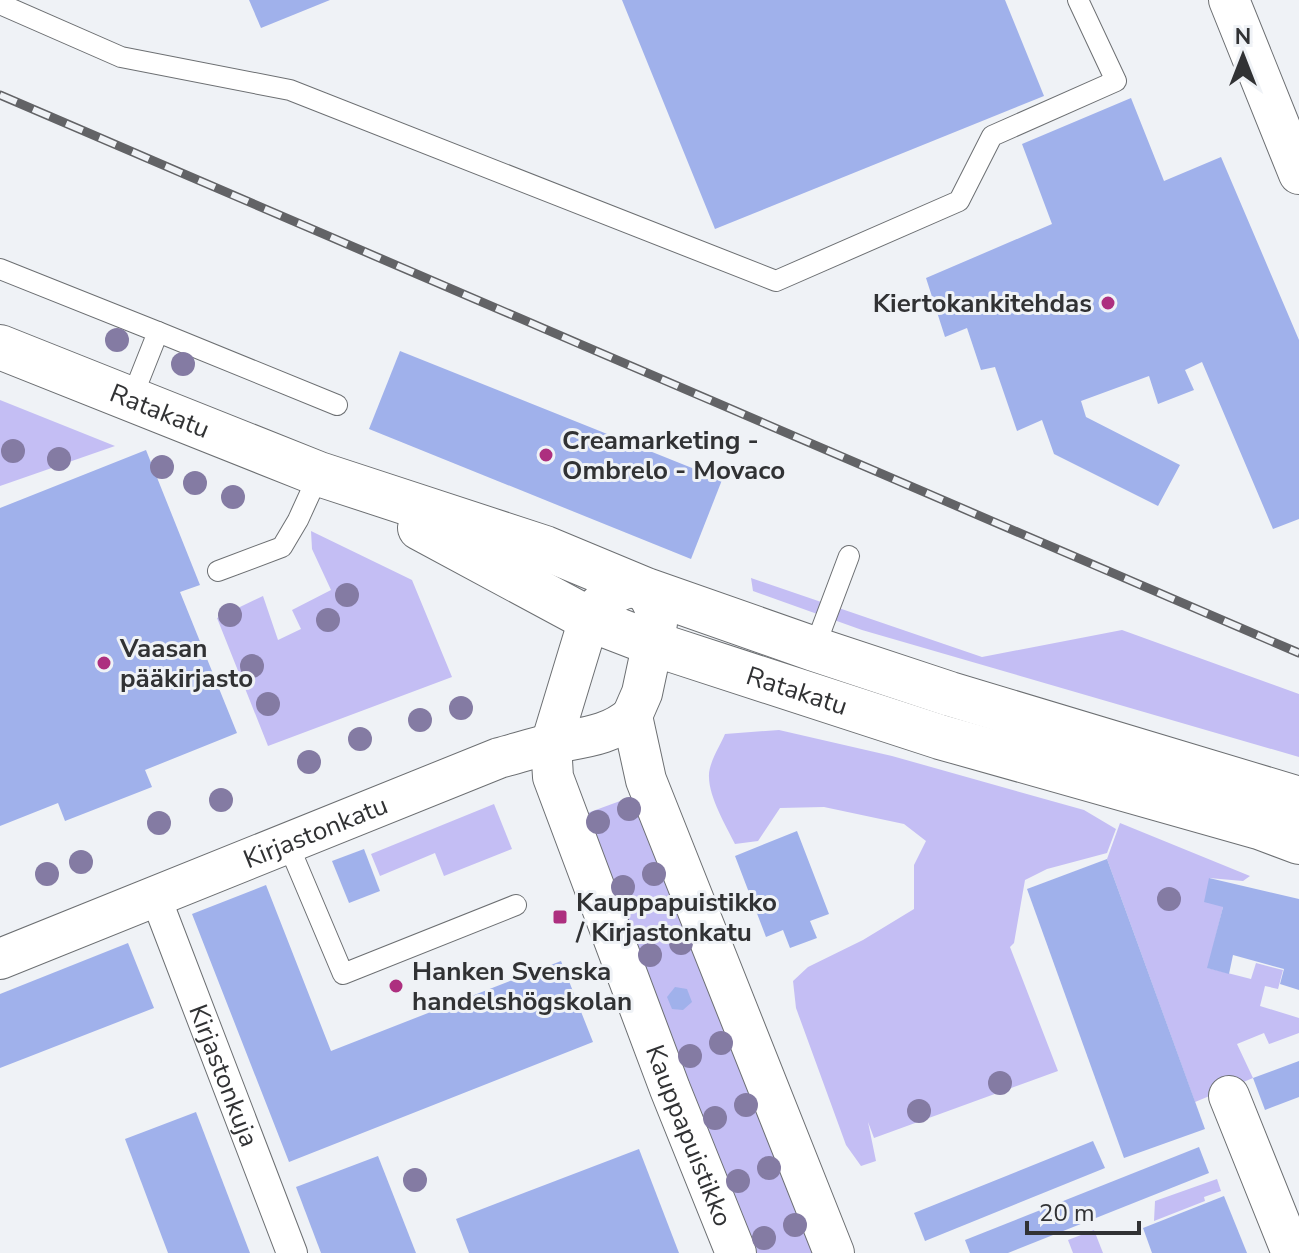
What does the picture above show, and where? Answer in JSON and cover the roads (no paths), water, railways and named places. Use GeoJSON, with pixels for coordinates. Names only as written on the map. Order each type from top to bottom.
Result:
{"type":"FeatureCollection","features":[{"type":"Feature","properties":{"kind":"main road","name":"Ratakatu"},"geometry":{"type":"LineString","coordinates":[[0,347],[319,474],[545,548],[641,588],[814,649],[950,694],[1299,799]]}},
{"type":"Feature","properties":{"kind":"main road","name":"Ratakatu"},"geometry":{"type":"LineString","coordinates":[[319,474],[589,619],[654,644],[940,737],[1259,827],[1299,842]]}},
{"type":"Feature","properties":{"kind":"street"},"geometry":{"type":"LineString","coordinates":[[1229,0],[1299,174]]}},
{"type":"Feature","properties":{"kind":"street"},"geometry":{"type":"LineString","coordinates":[[641,588],[654,606],[657,623],[642,693],[632,716],[646,780],[834,1253]]}},
{"type":"Feature","properties":{"kind":"street","name":"Kauppapuistikko"},"geometry":{"type":"LineString","coordinates":[[641,588],[615,591],[600,602],[589,619],[551,744],[553,777],[670,1089],[736,1253]]}},
{"type":"Feature","properties":{"kind":"street","name":"Kirjastonkatu"},"geometry":{"type":"LineString","coordinates":[[0,959],[499,758],[605,733],[632,716]]}},
{"type":"Feature","properties":{"kind":"street","name":"Kirjastonkuja"},"geometry":{"type":"LineString","coordinates":[[156,898],[292,1253]]}},
{"type":"Feature","properties":{"kind":"street"},"geometry":{"type":"LineString","coordinates":[[1229,1096],[1292,1253]]}},
{"type":"Feature","properties":{"kind":"lane"},"geometry":{"type":"LineString","coordinates":[[0,4],[121,57],[290,90],[776,281],[959,201],[992,136],[1116,81],[1078,0]]}},
{"type":"Feature","properties":{"kind":"lane"},"geometry":{"type":"LineString","coordinates":[[0,269],[337,405]]}},
{"type":"Feature","properties":{"kind":"lane"},"geometry":{"type":"LineString","coordinates":[[131,400],[158,332]]}},
{"type":"Feature","properties":{"kind":"lane"},"geometry":{"type":"LineString","coordinates":[[218,571],[282,547],[319,474]]}},
{"type":"Feature","properties":{"kind":"lane"},"geometry":{"type":"LineString","coordinates":[[814,649],[849,556]]}},
{"type":"Feature","properties":{"kind":"lane"},"geometry":{"type":"LineString","coordinates":[[288,844],[343,974],[516,905]]}},
{"type":"Feature","properties":{"kind":"railway"},"geometry":{"type":"LineString","coordinates":[[0,95],[1299,653]]}},
{"type":"Feature","properties":{"kind":"place","name":"Kiertokankitehdas"},"geometry":{"type":"Point","coordinates":[1108,303]}},
{"type":"Feature","properties":{"kind":"place","name":"Creamarketing - Ombrelo - Movaco"},"geometry":{"type":"Point","coordinates":[546,455]}},
{"type":"Feature","properties":{"kind":"place","name":"Vaasan pääkirjasto"},"geometry":{"type":"Point","coordinates":[104,663]}},
{"type":"Feature","properties":{"kind":"place","name":"Kauppapuistikko / Kirjastonkatu"},"geometry":{"type":"Point","coordinates":[560,917]}},
{"type":"Feature","properties":{"kind":"place","name":"Hanken Svenska handelshögskolan"},"geometry":{"type":"Point","coordinates":[396,986]}}]}
